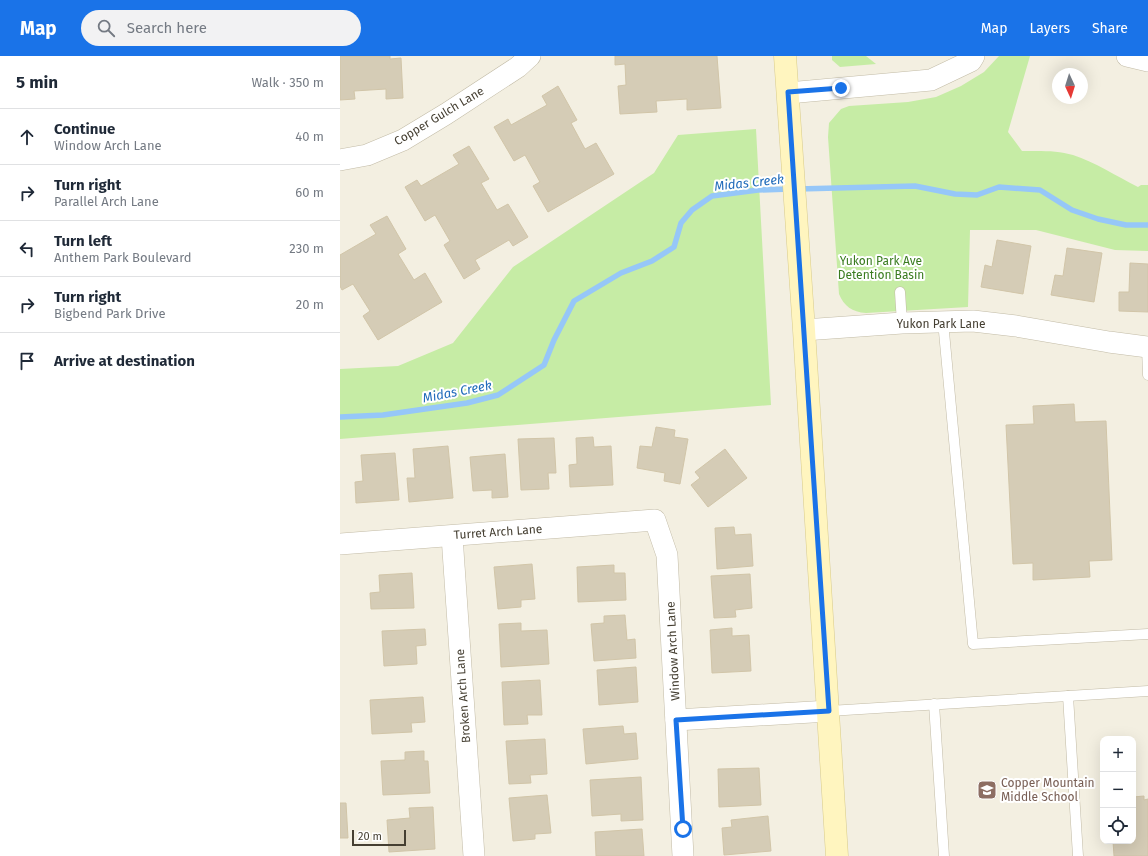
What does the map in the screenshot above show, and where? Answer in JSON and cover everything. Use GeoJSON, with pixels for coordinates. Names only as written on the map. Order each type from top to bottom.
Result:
{"type":"FeatureCollection","features":[{"type":"Feature","properties":{"kind":"main road"},"geometry":{"type":"LineString","coordinates":[[785,56],[792,141],[837,856]]}},
{"type":"Feature","properties":{"kind":"street","name":"Copper Gulch Lane"},"geometry":{"type":"LineString","coordinates":[[340,160],[367,155],[403,140],[518,67],[530,56]]}},
{"type":"Feature","properties":{"kind":"street"},"geometry":{"type":"LineString","coordinates":[[788,92],[931,80],[971,60],[974,56]]}},
{"type":"Feature","properties":{"kind":"street"},"geometry":{"type":"LineString","coordinates":[[1127,56],[1148,61]]}},
{"type":"Feature","properties":{"kind":"street","name":"Yukon Park Lane"},"geometry":{"type":"LineString","coordinates":[[804,330],[943,321],[980,322],[1147,347]]}},
{"type":"Feature","properties":{"kind":"street","name":"Turret Arch Lane"},"geometry":{"type":"LineString","coordinates":[[340,544],[656,520]]}},
{"type":"Feature","properties":{"kind":"street","name":"Window Arch Lane"},"geometry":{"type":"LineString","coordinates":[[656,520],[667,555],[683,856]]}},
{"type":"Feature","properties":{"kind":"street","name":"Broken Arch Lane"},"geometry":{"type":"LineString","coordinates":[[452,536],[474,856]]}},
{"type":"Feature","properties":{"kind":"street"},"geometry":{"type":"LineString","coordinates":[[676,720],[829,711]]}},
{"type":"Feature","properties":{"kind":"lane"},"geometry":{"type":"LineString","coordinates":[[900,292],[902,323]]}},
{"type":"Feature","properties":{"kind":"lane"},"geometry":{"type":"LineString","coordinates":[[943,321],[973,644],[1148,634]]}},
{"type":"Feature","properties":{"kind":"lane"},"geometry":{"type":"LineString","coordinates":[[1147,347],[1148,374]]}},
{"type":"Feature","properties":{"kind":"lane"},"geometry":{"type":"LineString","coordinates":[[829,711],[1148,691]]}},
{"type":"Feature","properties":{"kind":"lane"},"geometry":{"type":"LineString","coordinates":[[1068,696],[1078,856]]}},
{"type":"Feature","properties":{"kind":"lane"},"geometry":{"type":"LineString","coordinates":[[934,704],[944,856]]}},
{"type":"Feature","properties":{"kind":"green space"},"geometry":{"type":"Polygon","coordinates":[[[832,56],[866,56],[876,64],[840,67],[832,60],[832,56]]]}},
{"type":"Feature","properties":{"kind":"green space","name":"Yukon Park Ave Detention Basin"},"geometry":{"type":"Polygon","coordinates":[[[999,56],[1030,56],[1008,132],[1022,151],[1067,153],[1097,165],[1138,187],[1141,185],[1148,185],[1148,251],[1115,250],[1036,230],[970,230],[968,307],[866,313],[849,308],[843,302],[839,294],[828,137],[829,123],[841,109],[849,106],[908,102],[936,97],[961,86],[984,72],[999,56]]]}},
{"type":"Feature","properties":{"kind":"green space"},"geometry":{"type":"Polygon","coordinates":[[[756,129],[771,405],[340,439],[340,369],[398,366],[453,343],[513,267],[654,173],[678,135],[756,129]]]}},
{"type":"Feature","properties":{"kind":"building"},"geometry":{"type":"Polygon","coordinates":[[[340,56],[390,56],[390,59],[401,58],[403,98],[386,99],[386,89],[354,91],[355,99],[340,100],[340,56]]]}},
{"type":"Feature","properties":{"kind":"building"},"geometry":{"type":"Polygon","coordinates":[[[615,56],[717,56],[721,108],[687,110],[687,99],[656,101],[657,112],[620,114],[618,86],[626,85],[625,64],[615,65],[615,56]]]}},
{"type":"Feature","properties":{"kind":"building"},"geometry":{"type":"Polygon","coordinates":[[[558,86],[577,120],[571,123],[585,149],[596,143],[614,174],[548,212],[533,186],[540,182],[525,155],[514,161],[494,127],[508,119],[511,125],[547,105],[542,96],[558,86]]]}},
{"type":"Feature","properties":{"kind":"building"},"geometry":{"type":"Polygon","coordinates":[[[469,146],[489,179],[481,183],[497,210],[508,204],[528,237],[513,246],[509,240],[475,260],[480,269],[464,279],[444,245],[450,241],[435,215],[425,221],[405,187],[417,180],[421,186],[459,164],[453,155],[469,146]]]}},
{"type":"Feature","properties":{"kind":"building"},"geometry":{"type":"Polygon","coordinates":[[[387,216],[406,249],[398,254],[414,280],[425,273],[442,302],[378,340],[363,316],[370,311],[353,284],[342,290],[340,286],[340,255],[376,234],[370,225],[387,216]]]}},
{"type":"Feature","properties":{"kind":"building"},"geometry":{"type":"Polygon","coordinates":[[[997,240],[1031,246],[1023,294],[981,287],[985,265],[992,267],[997,240]]]}},
{"type":"Feature","properties":{"kind":"building"},"geometry":{"type":"Polygon","coordinates":[[[1067,248],[1102,253],[1094,302],[1051,295],[1055,275],[1063,276],[1067,248]]]}},
{"type":"Feature","properties":{"kind":"building"},"geometry":{"type":"Polygon","coordinates":[[[1130,263],[1148,264],[1148,312],[1119,311],[1119,292],[1129,292],[1130,263]]]}},
{"type":"Feature","properties":{"kind":"building"},"geometry":{"type":"Polygon","coordinates":[[[1074,404],[1075,422],[1106,421],[1112,560],[1089,561],[1090,577],[1033,580],[1033,563],[1013,564],[1006,425],[1034,424],[1033,406],[1074,404]]]}},
{"type":"Feature","properties":{"kind":"building"},"geometry":{"type":"Polygon","coordinates":[[[656,427],[675,430],[674,437],[688,439],[680,484],[664,481],[665,473],[637,468],[640,446],[652,447],[656,427]]]}},
{"type":"Feature","properties":{"kind":"building"},"geometry":{"type":"Polygon","coordinates":[[[593,437],[594,447],[611,446],[613,485],[570,487],[569,465],[577,464],[576,438],[593,437]]]}},
{"type":"Feature","properties":{"kind":"building"},"geometry":{"type":"Polygon","coordinates":[[[554,438],[556,473],[548,473],[549,489],[521,490],[518,439],[554,438]]]}},
{"type":"Feature","properties":{"kind":"building"},"geometry":{"type":"Polygon","coordinates":[[[448,446],[453,498],[409,502],[407,478],[415,478],[413,449],[448,446]]]}},
{"type":"Feature","properties":{"kind":"building"},"geometry":{"type":"Polygon","coordinates":[[[725,449],[747,478],[708,507],[691,485],[700,478],[695,472],[725,449]]]}},
{"type":"Feature","properties":{"kind":"building"},"geometry":{"type":"Polygon","coordinates":[[[395,453],[399,500],[356,503],[355,482],[363,481],[361,455],[395,453]]]}},
{"type":"Feature","properties":{"kind":"building"},"geometry":{"type":"Polygon","coordinates":[[[505,454],[508,497],[492,498],[492,490],[473,491],[470,457],[505,454]]]}},
{"type":"Feature","properties":{"kind":"building"},"geometry":{"type":"Polygon","coordinates":[[[734,527],[735,535],[751,534],[753,566],[717,569],[715,528],[734,527]]]}},
{"type":"Feature","properties":{"kind":"building"},"geometry":{"type":"Polygon","coordinates":[[[532,564],[535,599],[521,600],[521,607],[498,609],[494,567],[532,564]]]}},
{"type":"Feature","properties":{"kind":"building"},"geometry":{"type":"Polygon","coordinates":[[[614,565],[614,573],[625,573],[626,600],[578,602],[577,567],[614,565]]]}},
{"type":"Feature","properties":{"kind":"building"},"geometry":{"type":"Polygon","coordinates":[[[412,573],[414,608],[371,609],[370,593],[380,592],[379,575],[412,573]]]}},
{"type":"Feature","properties":{"kind":"building"},"geometry":{"type":"Polygon","coordinates":[[[750,574],[752,608],[735,610],[736,617],[714,618],[711,576],[750,574]]]}},
{"type":"Feature","properties":{"kind":"building"},"geometry":{"type":"Polygon","coordinates":[[[625,615],[627,640],[635,639],[636,658],[594,661],[591,624],[604,623],[604,616],[625,615]]]}},
{"type":"Feature","properties":{"kind":"building"},"geometry":{"type":"Polygon","coordinates":[[[521,623],[521,631],[547,630],[549,664],[501,667],[499,624],[521,623]]]}},
{"type":"Feature","properties":{"kind":"building"},"geometry":{"type":"Polygon","coordinates":[[[732,628],[732,636],[749,635],[751,671],[712,673],[710,630],[732,628]]]}},
{"type":"Feature","properties":{"kind":"building"},"geometry":{"type":"Polygon","coordinates":[[[425,629],[426,645],[416,646],[417,664],[384,666],[382,631],[425,629]]]}},
{"type":"Feature","properties":{"kind":"building"},"geometry":{"type":"Polygon","coordinates":[[[636,667],[638,702],[599,705],[597,670],[636,667]]]}},
{"type":"Feature","properties":{"kind":"building"},"geometry":{"type":"Polygon","coordinates":[[[540,680],[542,715],[527,715],[528,724],[504,725],[502,682],[540,680]]]}},
{"type":"Feature","properties":{"kind":"building"},"geometry":{"type":"Polygon","coordinates":[[[423,697],[425,722],[411,723],[412,732],[372,734],[370,700],[423,697]]]}},
{"type":"Feature","properties":{"kind":"building"},"geometry":{"type":"Polygon","coordinates":[[[623,726],[624,734],[636,733],[638,759],[586,764],[583,729],[623,726]]]}},
{"type":"Feature","properties":{"kind":"building"},"geometry":{"type":"Polygon","coordinates":[[[545,739],[547,774],[530,775],[531,783],[509,784],[506,741],[545,739]]]}},
{"type":"Feature","properties":{"kind":"building"},"geometry":{"type":"Polygon","coordinates":[[[424,751],[424,761],[428,761],[430,793],[383,795],[381,761],[405,760],[405,752],[424,751]]]}},
{"type":"Feature","properties":{"kind":"building"},"geometry":{"type":"Polygon","coordinates":[[[759,768],[761,805],[719,807],[718,769],[759,768]]]}},
{"type":"Feature","properties":{"kind":"building"},"geometry":{"type":"Polygon","coordinates":[[[641,777],[643,820],[621,821],[621,814],[592,816],[590,780],[641,777]]]}},
{"type":"Feature","properties":{"kind":"building"},"geometry":{"type":"Polygon","coordinates":[[[547,795],[551,833],[535,834],[535,839],[513,841],[509,798],[547,795]]]}},
{"type":"Feature","properties":{"kind":"building"},"geometry":{"type":"Polygon","coordinates":[[[1144,796],[1144,800],[1148,799],[1148,856],[1114,856],[1113,844],[1136,844],[1136,797],[1144,796]]]}},
{"type":"Feature","properties":{"kind":"building"},"geometry":{"type":"Polygon","coordinates":[[[340,803],[346,803],[348,838],[340,838],[340,803]]]}},
{"type":"Feature","properties":{"kind":"building"},"geometry":{"type":"Polygon","coordinates":[[[433,807],[435,849],[389,852],[387,820],[410,818],[409,808],[433,807]]]}},
{"type":"Feature","properties":{"kind":"building"},"geometry":{"type":"Polygon","coordinates":[[[768,816],[771,851],[724,855],[722,828],[732,827],[731,820],[768,816]]]}},
{"type":"Feature","properties":{"kind":"building"},"geometry":{"type":"Polygon","coordinates":[[[642,829],[644,856],[596,856],[595,832],[642,829]]]}},
{"type":"Feature","properties":{"kind":"waterway","name":"Midas Creek"},"geometry":{"type":"LineString","coordinates":[[798,189],[915,186],[955,194],[977,195],[999,187],[1040,190],[1072,210],[1098,219],[1126,225],[1148,225]]}},
{"type":"Feature","properties":{"kind":"waterway","name":"Midas Creek"},"geometry":{"type":"LineString","coordinates":[[340,417],[383,415],[467,403],[498,395],[544,365],[554,340],[574,301],[621,273],[652,261],[674,247],[681,223],[692,210],[712,196],[758,190],[790,189]]}},
{"type":"Feature","properties":{"kind":"place","name":"Copper Mountain Middle School"},"geometry":{"type":"Point","coordinates":[987,790]}},
{"type":"Feature","properties":{"kind":"route"},"geometry":{"type":"LineString","coordinates":[[683,829],[676,720],[829,711],[788,92],[841,88]]}}]}
